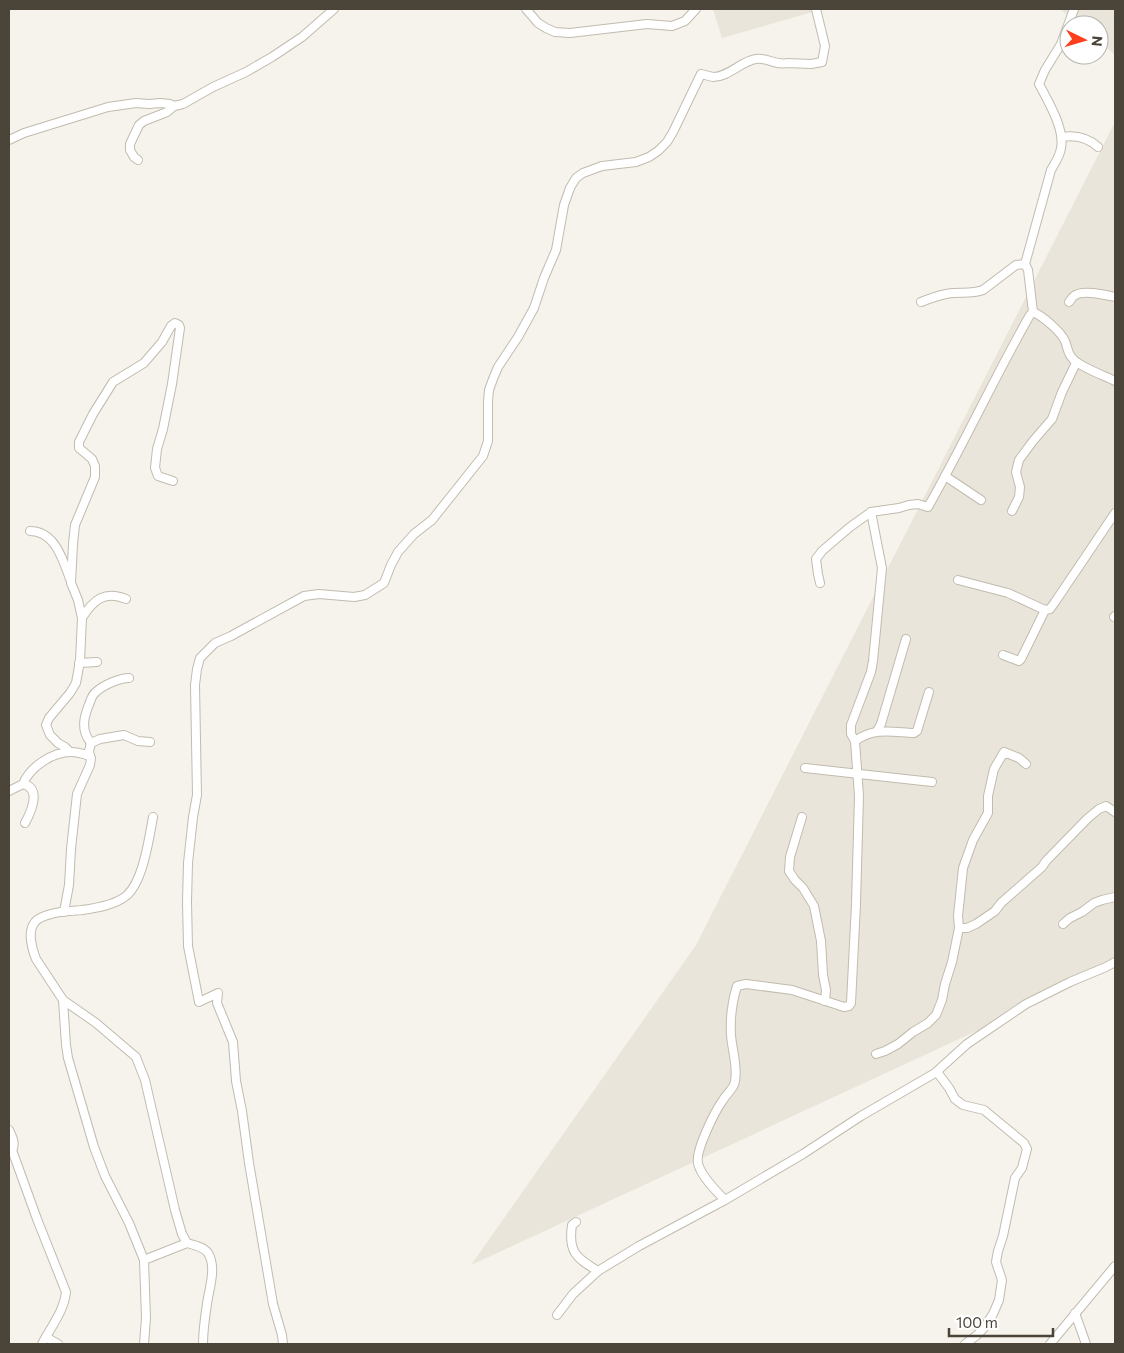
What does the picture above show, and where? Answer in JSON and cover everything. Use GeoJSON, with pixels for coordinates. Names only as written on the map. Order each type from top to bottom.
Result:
{"type":"FeatureCollection","features":[{"type":"Feature","properties":{"kind":"street"},"geometry":{"type":"LineString","coordinates":[[138,160],[130,150],[130,144],[139,125],[144,121],[167,112],[174,106],[183,104],[272,57],[302,37],[334,9]]}},
{"type":"Feature","properties":{"kind":"street"},"geometry":{"type":"LineString","coordinates":[[526,9],[538,24],[555,32],[570,33],[641,24],[672,26],[685,21],[696,9]]}},
{"type":"Feature","properties":{"kind":"street"},"geometry":{"type":"LineString","coordinates":[[283,1344],[273,1304],[249,1163],[236,1081],[233,1042],[217,1003],[218,993],[199,1002],[188,946],[188,863],[192,817],[197,795],[195,685],[200,658],[215,643],[285,608],[304,596],[319,594],[354,597],[365,595],[384,583],[398,552],[414,534],[432,520],[483,456],[488,441],[488,400],[492,379],[534,308],[556,250],[564,205],[576,178],[583,172],[602,166],[636,162],[658,151],[673,132],[701,74],[713,77],[722,75],[746,62],[756,59],[784,64],[787,62],[810,64],[822,62],[825,46],[816,9]]}},
{"type":"Feature","properties":{"kind":"street"},"geometry":{"type":"LineString","coordinates":[[820,584],[816,559],[843,533],[871,512],[918,504],[928,507],[1000,370],[1033,312],[1028,270],[1025,264],[1051,170],[1062,146],[1062,138],[1050,103],[1039,84],[1045,70],[1062,44],[1074,9]]}},
{"type":"Feature","properties":{"kind":"street"},"geometry":{"type":"LineString","coordinates":[[9,140],[24,133],[108,106],[160,103],[174,106]]}},
{"type":"Feature","properties":{"kind":"street"},"geometry":{"type":"LineString","coordinates":[[1062,138],[1068,136],[1085,139],[1098,147]]}},
{"type":"Feature","properties":{"kind":"street"},"geometry":{"type":"LineString","coordinates":[[921,302],[952,293],[978,292],[1016,265],[1025,264]]}},
{"type":"Feature","properties":{"kind":"street"},"geometry":{"type":"LineString","coordinates":[[1070,302],[1074,295],[1080,294],[1096,293],[1115,297]]}},
{"type":"Feature","properties":{"kind":"street"},"geometry":{"type":"LineString","coordinates":[[1033,312],[1049,323],[1065,340],[1067,351],[1076,363],[1115,381]]}},
{"type":"Feature","properties":{"kind":"street"},"geometry":{"type":"LineString","coordinates":[[71,583],[75,525],[95,477],[95,466],[92,459],[79,448],[79,442],[93,414],[113,382],[144,363],[175,323],[179,324],[180,328],[177,350],[163,429],[157,449],[155,468],[158,476],[173,481]]}},
{"type":"Feature","properties":{"kind":"street"},"geometry":{"type":"LineString","coordinates":[[1012,511],[1019,497],[1020,487],[1016,472],[1019,460],[1033,440],[1052,420],[1062,392],[1076,363]]}},
{"type":"Feature","properties":{"kind":"street"},"geometry":{"type":"LineString","coordinates":[[945,476],[981,500]]}},
{"type":"Feature","properties":{"kind":"street"},"geometry":{"type":"LineString","coordinates":[[725,1200],[715,1191],[699,1168],[697,1160],[699,1150],[715,1114],[724,1098],[733,1088],[736,1080],[730,1017],[737,986],[746,984],[792,990],[844,1006],[849,1006],[851,1003],[860,796],[855,741],[851,734],[851,726],[873,661],[882,568],[871,512]]}},
{"type":"Feature","properties":{"kind":"street"},"geometry":{"type":"LineString","coordinates":[[958,580],[1008,593],[1045,610],[1050,609],[1114,518]]}},
{"type":"Feature","properties":{"kind":"street"},"geometry":{"type":"LineString","coordinates":[[30,531],[36,531],[53,542],[59,551],[78,600],[82,618],[76,682],[70,694],[48,718],[46,725],[50,734],[70,752]]}},
{"type":"Feature","properties":{"kind":"street"},"geometry":{"type":"LineString","coordinates":[[82,618],[100,598],[118,596],[126,599]]}},
{"type":"Feature","properties":{"kind":"street"},"geometry":{"type":"LineString","coordinates":[[1003,656],[1019,661],[1021,659],[1045,610]]}},
{"type":"Feature","properties":{"kind":"street"},"geometry":{"type":"LineString","coordinates":[[877,731],[881,724],[906,639]]}},
{"type":"Feature","properties":{"kind":"street"},"geometry":{"type":"LineString","coordinates":[[79,663],[97,662]]}},
{"type":"Feature","properties":{"kind":"street"},"geometry":{"type":"LineString","coordinates":[[91,743],[83,726],[85,714],[95,692],[123,678],[129,678]]}},
{"type":"Feature","properties":{"kind":"street"},"geometry":{"type":"LineString","coordinates":[[855,741],[864,735],[877,731],[914,734],[917,731],[929,692]]}},
{"type":"Feature","properties":{"kind":"street"},"geometry":{"type":"LineString","coordinates":[[91,743],[124,735],[138,741],[150,742]]}},
{"type":"Feature","properties":{"kind":"street"},"geometry":{"type":"LineString","coordinates":[[64,912],[69,885],[77,794],[90,765],[89,751],[91,743]]}},
{"type":"Feature","properties":{"kind":"street"},"geometry":{"type":"LineString","coordinates":[[9,791],[23,784],[38,766],[56,755],[70,752],[90,756]]}},
{"type":"Feature","properties":{"kind":"street"},"geometry":{"type":"LineString","coordinates":[[876,1054],[898,1044],[928,1023],[936,1015],[942,1000],[959,928],[958,916],[963,868],[973,840],[988,813],[988,796],[994,770],[1004,752],[1020,758],[1026,764]]}},
{"type":"Feature","properties":{"kind":"street"},"geometry":{"type":"LineString","coordinates":[[805,768],[932,782]]}},
{"type":"Feature","properties":{"kind":"street"},"geometry":{"type":"LineString","coordinates":[[23,784],[28,785],[34,791],[32,805],[25,823]]}},
{"type":"Feature","properties":{"kind":"street"},"geometry":{"type":"LineString","coordinates":[[959,928],[967,928],[976,924],[995,911],[1001,903],[1042,867],[1088,818],[1100,809],[1106,806],[1115,812]]}},
{"type":"Feature","properties":{"kind":"street"},"geometry":{"type":"LineString","coordinates":[[154,817],[145,858],[130,892],[119,900],[101,907],[64,912],[39,918],[33,923],[31,935],[33,952],[36,959],[63,1000],[96,1023],[136,1057],[145,1080],[175,1210],[182,1234],[187,1243]]}},
{"type":"Feature","properties":{"kind":"street"},"geometry":{"type":"LineString","coordinates":[[802,818],[790,857],[788,871],[803,888],[814,906],[821,941],[826,990],[825,1001]]}},
{"type":"Feature","properties":{"kind":"street"},"geometry":{"type":"LineString","coordinates":[[1063,924],[1094,903],[1115,896]]}},
{"type":"Feature","properties":{"kind":"street"},"geometry":{"type":"LineString","coordinates":[[558,1315],[573,1294],[598,1271],[639,1246],[725,1200],[803,1154],[861,1116],[937,1072],[967,1044],[1026,1004],[1115,962]]}},
{"type":"Feature","properties":{"kind":"street"},"geometry":{"type":"LineString","coordinates":[[63,1000],[68,1058],[94,1147],[105,1176],[129,1223],[144,1260],[146,1318],[144,1344]]}},
{"type":"Feature","properties":{"kind":"street"},"geometry":{"type":"LineString","coordinates":[[937,1072],[954,1099],[963,1105],[984,1110],[1024,1143],[1027,1148],[1022,1168],[1015,1178],[998,1251],[996,1262],[1002,1280],[999,1300],[993,1314],[983,1329],[965,1344]]}},
{"type":"Feature","properties":{"kind":"street"},"geometry":{"type":"LineString","coordinates":[[9,1130],[13,1148],[60,1281],[66,1292],[57,1318],[44,1341],[58,1344]]}},
{"type":"Feature","properties":{"kind":"street"},"geometry":{"type":"LineString","coordinates":[[576,1222],[572,1225],[570,1235],[573,1249],[577,1257],[598,1271]]}},
{"type":"Feature","properties":{"kind":"street"},"geometry":{"type":"LineString","coordinates":[[144,1260],[187,1243],[204,1249],[207,1252],[210,1258],[211,1279],[204,1344]]}},
{"type":"Feature","properties":{"kind":"street"},"geometry":{"type":"LineString","coordinates":[[1050,1344],[1115,1266]]}},
{"type":"Feature","properties":{"kind":"street"},"geometry":{"type":"LineString","coordinates":[[1075,1314],[1086,1344]]}},
{"type":"Feature","properties":{"kind":"shaded area"},"geometry":{"type":"Polygon","coordinates":[[[713,9],[823,9],[722,38],[713,9]]]}},
{"type":"Feature","properties":{"kind":"shaded area"},"geometry":{"type":"Polygon","coordinates":[[[1060,9],[1115,9],[1115,55],[1109,50],[1109,15],[1068,15],[1060,9]]]}},
{"type":"Feature","properties":{"kind":"shaded area"},"geometry":{"type":"Polygon","coordinates":[[[1115,122],[1115,967],[471,1265],[696,945],[1115,122]]]}}]}
